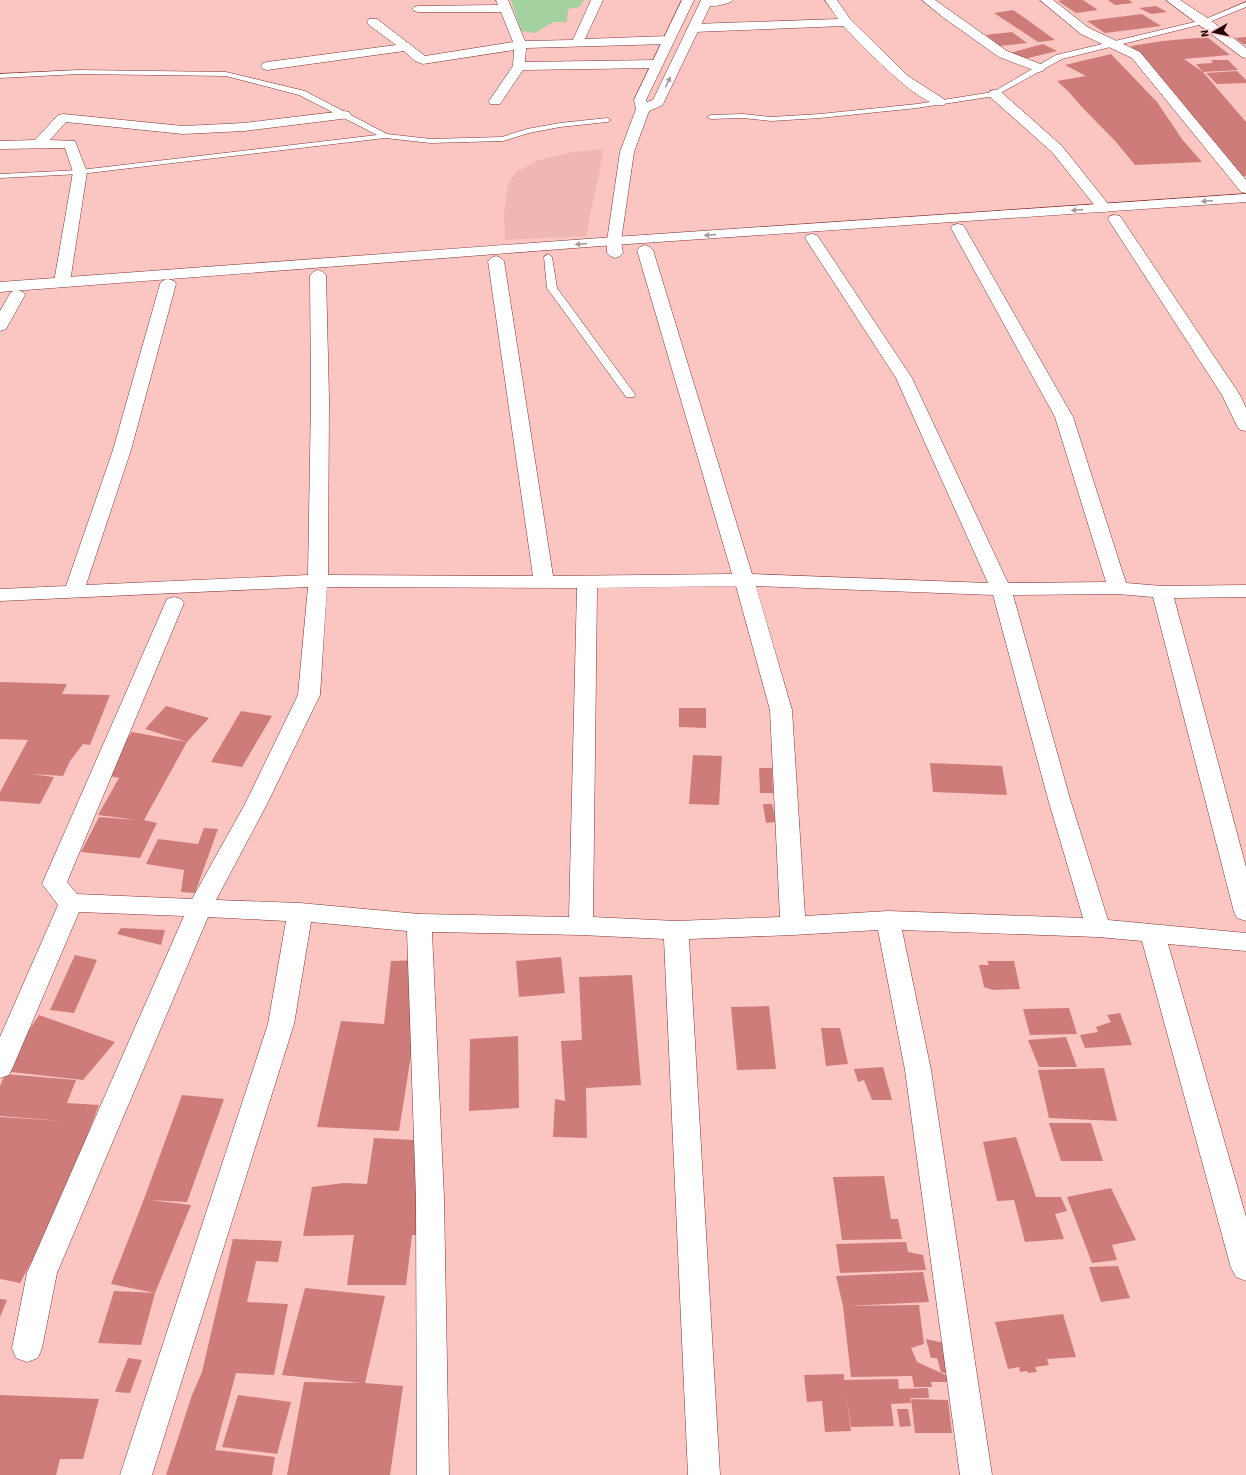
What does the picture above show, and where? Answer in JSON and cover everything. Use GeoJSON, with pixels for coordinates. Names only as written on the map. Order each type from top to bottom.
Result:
{"type":"FeatureCollection","features":[{"type":"Feature","properties":{"kind":"street"},"geometry":{"type":"LineString","coordinates":[[577,43],[597,0]]}},
{"type":"Feature","properties":{"kind":"street"},"geometry":{"type":"LineString","coordinates":[[614,247],[627,152],[643,109],[640,100],[688,0]]}},
{"type":"Feature","properties":{"kind":"street"},"geometry":{"type":"LineString","coordinates":[[643,109],[658,102],[706,1],[727,0]]}},
{"type":"Feature","properties":{"kind":"street"},"geometry":{"type":"LineString","coordinates":[[831,0],[846,22],[904,79],[939,102]]}},
{"type":"Feature","properties":{"kind":"street"},"geometry":{"type":"LineString","coordinates":[[928,0],[948,16],[1003,54],[1039,68]]}},
{"type":"Feature","properties":{"kind":"street"},"geometry":{"type":"LineString","coordinates":[[1046,0],[1085,31],[1114,43],[1136,55],[1246,189]]}},
{"type":"Feature","properties":{"kind":"street"},"geometry":{"type":"LineString","coordinates":[[1172,0],[1205,22],[1246,54]]}},
{"type":"Feature","properties":{"kind":"street"},"geometry":{"type":"LineString","coordinates":[[418,9],[503,4],[520,45],[519,66],[494,101]]}},
{"type":"Feature","properties":{"kind":"street"},"geometry":{"type":"LineString","coordinates":[[373,22],[423,60],[520,45],[668,40]]}},
{"type":"Feature","properties":{"kind":"street"},"geometry":{"type":"LineString","coordinates":[[694,28],[790,26],[846,22]]}},
{"type":"Feature","properties":{"kind":"street"},"geometry":{"type":"LineString","coordinates":[[266,66],[407,47]]}},
{"type":"Feature","properties":{"kind":"street"},"geometry":{"type":"LineString","coordinates":[[519,66],[656,64]]}},
{"type":"Feature","properties":{"kind":"street"},"geometry":{"type":"LineString","coordinates":[[995,94],[1057,149],[1110,213],[1231,395],[1246,426]]}},
{"type":"Feature","properties":{"kind":"street"},"geometry":{"type":"LineString","coordinates":[[38,145],[63,118],[183,130],[244,127],[344,115]]}},
{"type":"Feature","properties":{"kind":"street"},"geometry":{"type":"LineString","coordinates":[[0,145],[70,144],[80,172],[62,282]]}},
{"type":"Feature","properties":{"kind":"street"},"geometry":{"type":"LineString","coordinates":[[0,296],[548,258],[614,247],[645,250],[812,238],[924,226],[958,228],[1246,198]]}},
{"type":"Feature","properties":{"kind":"street"},"geometry":{"type":"LineString","coordinates":[[0,287],[1110,213],[1246,210]]}},
{"type":"Feature","properties":{"kind":"street"},"geometry":{"type":"LineString","coordinates":[[958,228],[1064,417],[1118,588]]}},
{"type":"Feature","properties":{"kind":"street"},"geometry":{"type":"LineString","coordinates":[[812,238],[904,378],[1001,589],[1059,799],[1098,928]]}},
{"type":"Feature","properties":{"kind":"street"},"geometry":{"type":"LineString","coordinates":[[645,250],[744,580],[781,710],[793,926]]}},
{"type":"Feature","properties":{"kind":"street"},"geometry":{"type":"LineString","coordinates":[[496,261],[544,582]]}},
{"type":"Feature","properties":{"kind":"street"},"geometry":{"type":"LineString","coordinates":[[27,1348],[42,1273],[200,907],[256,804],[309,695],[318,581],[320,399],[318,275]]}},
{"type":"Feature","properties":{"kind":"street"},"geometry":{"type":"LineString","coordinates":[[74,592],[122,450],[168,284]]}},
{"type":"Feature","properties":{"kind":"street"},"geometry":{"type":"LineString","coordinates":[[0,326],[17,295]]}},
{"type":"Feature","properties":{"kind":"street"},"geometry":{"type":"LineString","coordinates":[[5,599],[74,592],[318,581],[587,582],[744,580],[1001,589],[1118,588],[1162,592],[1246,591]]}},
{"type":"Feature","properties":{"kind":"street"},"geometry":{"type":"LineString","coordinates":[[581,926],[587,582]]}},
{"type":"Feature","properties":{"kind":"street"},"geometry":{"type":"LineString","coordinates":[[1162,592],[1246,912]]}},
{"type":"Feature","properties":{"kind":"street"},"geometry":{"type":"LineString","coordinates":[[174,604],[54,884],[71,903],[300,912],[419,923],[581,926],[676,930],[793,926],[888,920],[1098,928],[1246,942]]}},
{"type":"Feature","properties":{"kind":"street"},"geometry":{"type":"LineString","coordinates":[[0,1067],[71,903]]}},
{"type":"Feature","properties":{"kind":"street"},"geometry":{"type":"LineString","coordinates":[[136,1475],[281,1024],[300,912]]}},
{"type":"Feature","properties":{"kind":"street"},"geometry":{"type":"LineString","coordinates":[[888,920],[918,1070],[976,1475]]}},
{"type":"Feature","properties":{"kind":"street"},"geometry":{"type":"LineString","coordinates":[[419,923],[430,1198],[433,1475]]}},
{"type":"Feature","properties":{"kind":"street"},"geometry":{"type":"LineString","coordinates":[[676,930],[704,1475]]}},
{"type":"Feature","properties":{"kind":"street"},"geometry":{"type":"LineString","coordinates":[[1152,933],[1246,1268]]}},
{"type":"Feature","properties":{"kind":"lane"},"geometry":{"type":"LineString","coordinates":[[711,118],[743,116],[771,119],[820,116],[995,94],[1059,57],[1205,22],[1246,4]]}},
{"type":"Feature","properties":{"kind":"lane"},"geometry":{"type":"LineString","coordinates":[[0,76],[79,72],[226,74],[302,93],[385,136]]}},
{"type":"Feature","properties":{"kind":"lane"},"geometry":{"type":"LineString","coordinates":[[0,176],[80,172],[385,136],[431,141],[503,138],[527,131],[560,125],[607,120]]}},
{"type":"Feature","properties":{"kind":"lane"},"geometry":{"type":"LineString","coordinates":[[548,258],[552,288],[630,395]]}},
{"type":"Feature","properties":{"kind":"shaded area"},"geometry":{"type":"Polygon","coordinates":[[[604,149],[586,236],[505,240],[504,211],[508,185],[516,172],[539,160],[573,152],[604,149]]]}},
{"type":"Feature","properties":{"kind":"green space"},"geometry":{"type":"Polygon","coordinates":[[[511,0],[584,0],[579,7],[568,9],[567,22],[553,22],[535,33],[521,31],[511,0]]]}},
{"type":"Feature","properties":{"kind":"building"},"geometry":{"type":"Polygon","coordinates":[[[1083,0],[1098,10],[1076,13],[1058,1],[1083,0]]]}},
{"type":"Feature","properties":{"kind":"building"},"geometry":{"type":"Polygon","coordinates":[[[1108,0],[1129,0],[1133,3],[1115,5],[1108,0]]]}},
{"type":"Feature","properties":{"kind":"building"},"geometry":{"type":"Polygon","coordinates":[[[1156,6],[1167,12],[1151,14],[1139,8],[1156,6]]]}},
{"type":"Feature","properties":{"kind":"building"},"geometry":{"type":"Polygon","coordinates":[[[1013,10],[1055,40],[1038,42],[994,13],[1013,10]]]}},
{"type":"Feature","properties":{"kind":"building"},"geometry":{"type":"Polygon","coordinates":[[[1142,14],[1161,26],[1105,33],[1087,21],[1142,14]]]}},
{"type":"Feature","properties":{"kind":"building"},"geometry":{"type":"Polygon","coordinates":[[[1012,32],[1027,43],[1000,46],[986,35],[1012,32]]]}},
{"type":"Feature","properties":{"kind":"building"},"geometry":{"type":"Polygon","coordinates":[[[1207,37],[1230,55],[1184,59],[1203,72],[1246,122],[1246,176],[1240,176],[1131,46],[1163,41],[1207,37]]]}},
{"type":"Feature","properties":{"kind":"building"},"geometry":{"type":"Polygon","coordinates":[[[1246,37],[1246,44],[1243,44],[1235,38],[1246,37]]]}},
{"type":"Feature","properties":{"kind":"building"},"geometry":{"type":"Polygon","coordinates":[[[1043,44],[1057,51],[1024,59],[1010,53],[1043,44]]]}},
{"type":"Feature","properties":{"kind":"building"},"geometry":{"type":"Polygon","coordinates":[[[1111,54],[1157,102],[1182,139],[1202,162],[1135,165],[1116,142],[1057,81],[1086,76],[1065,65],[1111,54]]]}},
{"type":"Feature","properties":{"kind":"building"},"geometry":{"type":"Polygon","coordinates":[[[1211,60],[1228,60],[1238,70],[1203,72],[1196,64],[1213,63],[1211,60]]]}},
{"type":"Feature","properties":{"kind":"building"},"geometry":{"type":"Polygon","coordinates":[[[1237,71],[1246,80],[1246,83],[1217,84],[1206,73],[1237,71]]]}},
{"type":"Feature","properties":{"kind":"building"},"geometry":{"type":"Polygon","coordinates":[[[0,682],[67,684],[62,694],[110,695],[90,745],[83,744],[70,761],[63,776],[31,774],[54,777],[40,804],[0,801],[0,792],[28,740],[0,739],[0,682]]]}},
{"type":"Feature","properties":{"kind":"building"},"geometry":{"type":"Polygon","coordinates":[[[166,706],[209,718],[187,742],[145,729],[166,706]]]}},
{"type":"Feature","properties":{"kind":"building"},"geometry":{"type":"Polygon","coordinates":[[[679,708],[706,708],[706,728],[679,727],[679,708]]]}},
{"type":"Feature","properties":{"kind":"building"},"geometry":{"type":"Polygon","coordinates":[[[241,711],[272,716],[242,767],[211,762],[241,711]]]}},
{"type":"Feature","properties":{"kind":"building"},"geometry":{"type":"Polygon","coordinates":[[[132,732],[187,742],[144,820],[157,823],[140,858],[81,852],[99,817],[137,820],[98,815],[119,778],[101,774],[132,732]]]}},
{"type":"Feature","properties":{"kind":"building"},"geometry":{"type":"Polygon","coordinates":[[[693,755],[722,756],[719,805],[689,804],[693,755]]]}},
{"type":"Feature","properties":{"kind":"building"},"geometry":{"type":"Polygon","coordinates":[[[930,763],[1002,766],[1007,795],[933,792],[930,763]]]}},
{"type":"Feature","properties":{"kind":"building"},"geometry":{"type":"Polygon","coordinates":[[[759,768],[772,768],[773,793],[760,793],[759,768]]]}},
{"type":"Feature","properties":{"kind":"building"},"geometry":{"type":"Polygon","coordinates":[[[763,804],[772,804],[776,822],[766,823],[763,804]]]}},
{"type":"Feature","properties":{"kind":"building"},"geometry":{"type":"Polygon","coordinates":[[[204,828],[218,829],[195,893],[181,892],[184,870],[146,864],[158,839],[198,844],[204,828]]]}},
{"type":"Feature","properties":{"kind":"building"},"geometry":{"type":"Polygon","coordinates":[[[121,928],[165,930],[161,945],[117,934],[121,928]]]}},
{"type":"Feature","properties":{"kind":"building"},"geometry":{"type":"Polygon","coordinates":[[[75,955],[97,960],[74,1013],[50,1010],[75,955]]]}},
{"type":"Feature","properties":{"kind":"building"},"geometry":{"type":"Polygon","coordinates":[[[561,957],[565,993],[519,997],[516,961],[561,957]]]}},
{"type":"Feature","properties":{"kind":"building"},"geometry":{"type":"Polygon","coordinates":[[[422,960],[416,1024],[399,1131],[317,1127],[341,1021],[384,1024],[391,961],[422,960]]]}},
{"type":"Feature","properties":{"kind":"building"},"geometry":{"type":"Polygon","coordinates":[[[987,961],[1014,961],[1020,989],[993,990],[984,987],[979,965],[989,965],[987,961]]]}},
{"type":"Feature","properties":{"kind":"building"},"geometry":{"type":"Polygon","coordinates":[[[632,975],[641,1085],[586,1088],[587,1138],[553,1137],[555,1099],[565,1101],[561,1041],[582,1040],[579,977],[632,975]]]}},
{"type":"Feature","properties":{"kind":"building"},"geometry":{"type":"Polygon","coordinates":[[[769,1006],[776,1069],[737,1070],[731,1007],[769,1006]]]}},
{"type":"Feature","properties":{"kind":"building"},"geometry":{"type":"Polygon","coordinates":[[[1069,1008],[1077,1034],[1030,1035],[1023,1009],[1069,1008]]]}},
{"type":"Feature","properties":{"kind":"building"},"geometry":{"type":"Polygon","coordinates":[[[1120,1013],[1132,1045],[1085,1048],[1080,1035],[1098,1032],[1096,1027],[1111,1022],[1107,1015],[1120,1013]]]}},
{"type":"Feature","properties":{"kind":"building"},"geometry":{"type":"Polygon","coordinates":[[[39,1015],[115,1042],[83,1080],[2,1071],[39,1015]]]}},
{"type":"Feature","properties":{"kind":"building"},"geometry":{"type":"Polygon","coordinates":[[[821,1028],[840,1028],[848,1064],[826,1066],[821,1028]]]}},
{"type":"Feature","properties":{"kind":"building"},"geometry":{"type":"Polygon","coordinates":[[[518,1036],[519,1108],[469,1111],[470,1039],[518,1036]]]}},
{"type":"Feature","properties":{"kind":"building"},"geometry":{"type":"Polygon","coordinates":[[[1066,1037],[1077,1067],[1039,1067],[1028,1040],[1066,1037]]]}},
{"type":"Feature","properties":{"kind":"building"},"geometry":{"type":"Polygon","coordinates":[[[883,1067],[892,1100],[872,1100],[864,1080],[858,1082],[854,1069],[883,1067]]]}},
{"type":"Feature","properties":{"kind":"building"},"geometry":{"type":"Polygon","coordinates":[[[1104,1068],[1117,1121],[1049,1118],[1038,1070],[1104,1068]]]}},
{"type":"Feature","properties":{"kind":"building"},"geometry":{"type":"Polygon","coordinates":[[[5,1074],[76,1080],[67,1103],[99,1105],[55,1219],[20,1283],[0,1279],[0,1117],[63,1121],[0,1116],[0,1086],[5,1074]]]}},
{"type":"Feature","properties":{"kind":"building"},"geometry":{"type":"Polygon","coordinates":[[[182,1095],[224,1099],[187,1202],[150,1200],[191,1205],[155,1293],[111,1284],[144,1199],[182,1095]]]}},
{"type":"Feature","properties":{"kind":"building"},"geometry":{"type":"Polygon","coordinates":[[[1049,1123],[1091,1123],[1103,1161],[1061,1161],[1049,1123]]]}},
{"type":"Feature","properties":{"kind":"building"},"geometry":{"type":"Polygon","coordinates":[[[1016,1137],[1036,1197],[1061,1197],[1067,1211],[1055,1214],[1064,1239],[1025,1242],[1014,1200],[997,1201],[983,1142],[1016,1137]]]}},
{"type":"Feature","properties":{"kind":"building"},"geometry":{"type":"Polygon","coordinates":[[[374,1138],[414,1140],[419,1235],[412,1235],[406,1285],[347,1285],[354,1235],[303,1236],[312,1187],[344,1183],[367,1184],[374,1138]]]}},
{"type":"Feature","properties":{"kind":"building"},"geometry":{"type":"Polygon","coordinates":[[[884,1176],[891,1219],[898,1219],[902,1239],[842,1240],[833,1177],[884,1176]]]}},
{"type":"Feature","properties":{"kind":"building"},"geometry":{"type":"Polygon","coordinates":[[[1111,1188],[1136,1240],[1112,1245],[1117,1260],[1092,1263],[1067,1197],[1111,1188]]]}},
{"type":"Feature","properties":{"kind":"building"},"geometry":{"type":"Polygon","coordinates":[[[233,1239],[282,1241],[278,1262],[256,1261],[247,1302],[288,1304],[274,1375],[236,1373],[215,1450],[275,1457],[272,1475],[166,1475],[192,1395],[202,1372],[233,1239]]]}},
{"type":"Feature","properties":{"kind":"building"},"geometry":{"type":"Polygon","coordinates":[[[906,1242],[908,1252],[923,1255],[926,1270],[840,1273],[836,1244],[906,1242]]]}},
{"type":"Feature","properties":{"kind":"building"},"geometry":{"type":"Polygon","coordinates":[[[1118,1266],[1130,1298],[1101,1302],[1089,1267],[1118,1266]]]}},
{"type":"Feature","properties":{"kind":"building"},"geometry":{"type":"Polygon","coordinates":[[[923,1272],[929,1302],[847,1306],[919,1305],[924,1344],[911,1348],[917,1362],[948,1376],[948,1382],[931,1382],[932,1387],[914,1387],[912,1376],[851,1377],[843,1306],[836,1276],[923,1272]]]}},
{"type":"Feature","properties":{"kind":"building"},"geometry":{"type":"Polygon","coordinates":[[[305,1288],[385,1296],[365,1383],[403,1386],[390,1475],[287,1475],[304,1382],[361,1383],[282,1375],[305,1288]]]}},
{"type":"Feature","properties":{"kind":"building"},"geometry":{"type":"Polygon","coordinates":[[[114,1291],[155,1293],[141,1345],[98,1343],[114,1291]]]}},
{"type":"Feature","properties":{"kind":"building"},"geometry":{"type":"Polygon","coordinates":[[[0,1299],[7,1300],[0,1317],[0,1299]]]}},
{"type":"Feature","properties":{"kind":"building"},"geometry":{"type":"Polygon","coordinates":[[[1063,1314],[1076,1357],[1047,1359],[1049,1365],[1035,1367],[1037,1372],[1020,1372],[1019,1367],[1008,1369],[995,1322],[1063,1314]]]}},
{"type":"Feature","properties":{"kind":"building"},"geometry":{"type":"Polygon","coordinates":[[[926,1339],[944,1343],[951,1375],[941,1372],[937,1358],[931,1358],[926,1339]]]}},
{"type":"Feature","properties":{"kind":"building"},"geometry":{"type":"Polygon","coordinates":[[[128,1358],[142,1360],[130,1393],[115,1392],[128,1358]]]}},
{"type":"Feature","properties":{"kind":"building"},"geometry":{"type":"Polygon","coordinates":[[[844,1374],[844,1380],[898,1379],[899,1389],[928,1388],[929,1398],[910,1398],[911,1403],[891,1404],[894,1426],[851,1427],[846,1392],[851,1431],[825,1432],[822,1401],[807,1402],[804,1375],[844,1374]]]}},
{"type":"Feature","properties":{"kind":"building"},"geometry":{"type":"Polygon","coordinates":[[[0,1395],[99,1399],[83,1459],[60,1459],[56,1475],[0,1475],[0,1395]]]}},
{"type":"Feature","properties":{"kind":"building"},"geometry":{"type":"Polygon","coordinates":[[[238,1395],[291,1402],[277,1454],[222,1447],[238,1395]]]}},
{"type":"Feature","properties":{"kind":"building"},"geometry":{"type":"Polygon","coordinates":[[[911,1399],[948,1400],[952,1433],[915,1433],[911,1399]]]}},
{"type":"Feature","properties":{"kind":"building"},"geometry":{"type":"Polygon","coordinates":[[[897,1409],[908,1409],[911,1426],[900,1427],[897,1409]]]}}]}
